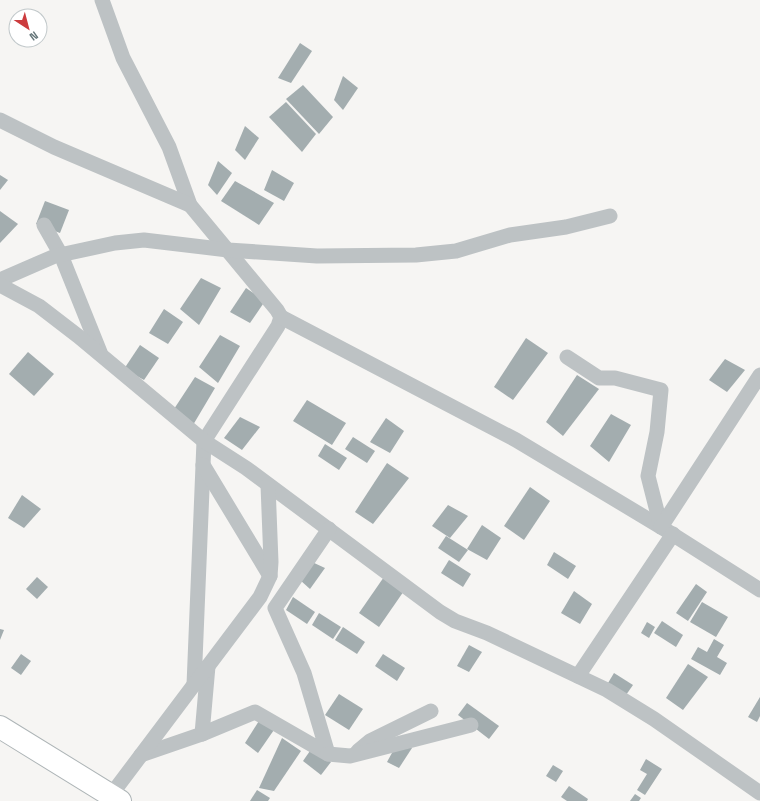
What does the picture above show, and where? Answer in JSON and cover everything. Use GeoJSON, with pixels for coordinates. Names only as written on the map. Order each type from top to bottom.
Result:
{"type":"FeatureCollection","features":[{"type":"Feature","properties":{"kind":"main road"},"geometry":{"type":"LineString","coordinates":[[0,727],[115,798]]}},
{"type":"Feature","properties":{"kind":"street"},"geometry":{"type":"LineString","coordinates":[[102,0],[123,58],[169,146],[190,205],[278,310],[281,317],[516,440],[667,530],[760,590]]}},
{"type":"Feature","properties":{"kind":"street"},"geometry":{"type":"LineString","coordinates":[[0,120],[54,147],[190,205]]}},
{"type":"Feature","properties":{"kind":"street"},"geometry":{"type":"LineString","coordinates":[[0,280],[61,255],[115,243],[144,240],[228,250],[317,256],[416,255],[456,251],[510,235],[566,227],[610,216]]}},
{"type":"Feature","properties":{"kind":"street"},"geometry":{"type":"LineString","coordinates":[[44,226],[61,255],[101,356]]}},
{"type":"Feature","properties":{"kind":"street"},"geometry":{"type":"LineString","coordinates":[[0,285],[39,306],[204,441],[268,485],[455,621],[487,633],[607,690],[654,719],[760,793]]}},
{"type":"Feature","properties":{"kind":"street"},"geometry":{"type":"LineString","coordinates":[[194,685],[204,441],[278,326],[281,317]]}},
{"type":"Feature","properties":{"kind":"street"},"geometry":{"type":"LineString","coordinates":[[567,357],[599,378],[614,378],[661,390],[657,432],[648,476],[667,530]]}},
{"type":"Feature","properties":{"kind":"street"},"geometry":{"type":"LineString","coordinates":[[578,676],[760,375]]}},
{"type":"Feature","properties":{"kind":"street"},"geometry":{"type":"LineString","coordinates":[[203,465],[270,576]]}},
{"type":"Feature","properties":{"kind":"street"},"geometry":{"type":"LineString","coordinates":[[115,798],[141,756],[260,597],[270,576],[271,537],[268,485]]}},
{"type":"Feature","properties":{"kind":"street"},"geometry":{"type":"LineString","coordinates":[[328,754],[304,673],[275,608],[329,529]]}},
{"type":"Feature","properties":{"kind":"street"},"geometry":{"type":"LineString","coordinates":[[202,734],[208,666]]}},
{"type":"Feature","properties":{"kind":"street"},"geometry":{"type":"LineString","coordinates":[[355,754],[370,741],[431,711]]}},
{"type":"Feature","properties":{"kind":"street"},"geometry":{"type":"LineString","coordinates":[[141,756],[202,734],[255,712],[328,754],[355,754],[471,725]]}},
{"type":"Feature","properties":{"kind":"building"},"geometry":{"type":"Polygon","coordinates":[[[300,43],[312,51],[291,83],[278,78],[300,43]]]}},
{"type":"Feature","properties":{"kind":"building"},"geometry":{"type":"Polygon","coordinates":[[[343,76],[358,88],[343,110],[334,100],[343,76]]]}},
{"type":"Feature","properties":{"kind":"building"},"geometry":{"type":"Polygon","coordinates":[[[303,85],[333,117],[319,134],[286,99],[303,85]]]}},
{"type":"Feature","properties":{"kind":"building"},"geometry":{"type":"Polygon","coordinates":[[[286,102],[316,134],[302,152],[269,117],[286,102]]]}},
{"type":"Feature","properties":{"kind":"building"},"geometry":{"type":"Polygon","coordinates":[[[245,126],[259,138],[245,160],[235,150],[245,126]]]}},
{"type":"Feature","properties":{"kind":"building"},"geometry":{"type":"Polygon","coordinates":[[[218,161],[232,173],[217,195],[208,185],[218,161]]]}},
{"type":"Feature","properties":{"kind":"building"},"geometry":{"type":"Polygon","coordinates":[[[272,170],[294,183],[284,201],[264,190],[272,170]]]}},
{"type":"Feature","properties":{"kind":"building"},"geometry":{"type":"Polygon","coordinates":[[[0,175],[8,180],[0,190],[0,175]]]}},
{"type":"Feature","properties":{"kind":"building"},"geometry":{"type":"Polygon","coordinates":[[[235,181],[274,203],[259,225],[221,201],[235,181]]]}},
{"type":"Feature","properties":{"kind":"building"},"geometry":{"type":"Polygon","coordinates":[[[45,201],[69,210],[60,233],[36,224],[45,201]]]}},
{"type":"Feature","properties":{"kind":"building"},"geometry":{"type":"Polygon","coordinates":[[[0,211],[18,224],[0,243],[0,211]]]}},
{"type":"Feature","properties":{"kind":"building"},"geometry":{"type":"Polygon","coordinates":[[[201,278],[221,288],[199,325],[180,309],[201,278]]]}},
{"type":"Feature","properties":{"kind":"building"},"geometry":{"type":"Polygon","coordinates":[[[246,288],[265,301],[250,323],[230,312],[246,288]]]}},
{"type":"Feature","properties":{"kind":"building"},"geometry":{"type":"Polygon","coordinates":[[[164,309],[183,322],[168,344],[149,333],[164,309]]]}},
{"type":"Feature","properties":{"kind":"building"},"geometry":{"type":"Polygon","coordinates":[[[220,335],[240,346],[218,383],[199,367],[220,335]]]}},
{"type":"Feature","properties":{"kind":"building"},"geometry":{"type":"Polygon","coordinates":[[[526,338],[548,353],[513,400],[494,387],[526,338]]]}},
{"type":"Feature","properties":{"kind":"building"},"geometry":{"type":"Polygon","coordinates":[[[140,345],[159,358],[144,380],[124,369],[140,345]]]}},
{"type":"Feature","properties":{"kind":"building"},"geometry":{"type":"Polygon","coordinates":[[[28,352],[54,374],[34,396],[9,374],[28,352]]]}},
{"type":"Feature","properties":{"kind":"building"},"geometry":{"type":"Polygon","coordinates":[[[725,359],[745,370],[727,392],[709,380],[725,359]]]}},
{"type":"Feature","properties":{"kind":"building"},"geometry":{"type":"Polygon","coordinates":[[[577,375],[599,389],[563,436],[546,422],[577,375]]]}},
{"type":"Feature","properties":{"kind":"building"},"geometry":{"type":"Polygon","coordinates":[[[195,377],[215,388],[193,425],[174,409],[195,377]]]}},
{"type":"Feature","properties":{"kind":"building"},"geometry":{"type":"Polygon","coordinates":[[[307,400],[346,423],[332,445],[293,421],[307,400]]]}},
{"type":"Feature","properties":{"kind":"building"},"geometry":{"type":"Polygon","coordinates":[[[611,414],[631,425],[609,462],[590,446],[611,414]]]}},
{"type":"Feature","properties":{"kind":"building"},"geometry":{"type":"Polygon","coordinates":[[[240,417],[260,427],[242,450],[224,438],[240,417]]]}},
{"type":"Feature","properties":{"kind":"building"},"geometry":{"type":"Polygon","coordinates":[[[386,418],[404,431],[390,453],[370,442],[386,418]]]}},
{"type":"Feature","properties":{"kind":"building"},"geometry":{"type":"Polygon","coordinates":[[[353,437],[375,451],[367,463],[345,449],[353,437]]]}},
{"type":"Feature","properties":{"kind":"building"},"geometry":{"type":"Polygon","coordinates":[[[325,444],[347,458],[339,470],[318,456],[325,444]]]}},
{"type":"Feature","properties":{"kind":"building"},"geometry":{"type":"Polygon","coordinates":[[[387,463],[409,478],[373,524],[355,512],[387,463]]]}},
{"type":"Feature","properties":{"kind":"building"},"geometry":{"type":"Polygon","coordinates":[[[530,487],[550,501],[524,540],[504,526],[530,487]]]}},
{"type":"Feature","properties":{"kind":"building"},"geometry":{"type":"Polygon","coordinates":[[[22,495],[41,509],[24,528],[8,518],[22,495]]]}},
{"type":"Feature","properties":{"kind":"building"},"geometry":{"type":"Polygon","coordinates":[[[448,505],[468,516],[450,538],[432,526],[448,505]]]}},
{"type":"Feature","properties":{"kind":"building"},"geometry":{"type":"Polygon","coordinates":[[[482,525],[501,538],[487,560],[467,549],[482,525]]]}},
{"type":"Feature","properties":{"kind":"building"},"geometry":{"type":"Polygon","coordinates":[[[446,536],[468,550],[459,562],[438,548],[446,536]]]}},
{"type":"Feature","properties":{"kind":"building"},"geometry":{"type":"Polygon","coordinates":[[[554,552],[576,566],[568,579],[547,565],[554,552]]]}},
{"type":"Feature","properties":{"kind":"building"},"geometry":{"type":"Polygon","coordinates":[[[449,560],[471,574],[463,587],[441,573],[449,560]]]}},
{"type":"Feature","properties":{"kind":"building"},"geometry":{"type":"Polygon","coordinates":[[[312,562],[325,568],[310,589],[300,580],[312,562]]]}},
{"type":"Feature","properties":{"kind":"building"},"geometry":{"type":"Polygon","coordinates":[[[386,574],[406,588],[379,627],[359,613],[386,574]]]}},
{"type":"Feature","properties":{"kind":"building"},"geometry":{"type":"Polygon","coordinates":[[[37,577],[48,587],[37,599],[26,589],[37,577]]]}},
{"type":"Feature","properties":{"kind":"building"},"geometry":{"type":"Polygon","coordinates":[[[696,584],[707,592],[688,621],[676,613],[696,584]]]}},
{"type":"Feature","properties":{"kind":"building"},"geometry":{"type":"Polygon","coordinates":[[[574,591],[592,604],[580,624],[561,613],[574,591]]]}},
{"type":"Feature","properties":{"kind":"building"},"geometry":{"type":"Polygon","coordinates":[[[293,597],[315,612],[307,624],[286,610],[293,597]]]}},
{"type":"Feature","properties":{"kind":"building"},"geometry":{"type":"Polygon","coordinates":[[[702,602],[728,617],[716,637],[690,622],[702,602]]]}},
{"type":"Feature","properties":{"kind":"building"},"geometry":{"type":"Polygon","coordinates":[[[319,613],[341,627],[333,639],[312,625],[319,613]]]}},
{"type":"Feature","properties":{"kind":"building"},"geometry":{"type":"Polygon","coordinates":[[[662,621],[683,635],[676,647],[654,633],[662,621]]]}},
{"type":"Feature","properties":{"kind":"building"},"geometry":{"type":"Polygon","coordinates":[[[647,622],[655,627],[649,638],[641,633],[647,622]]]}},
{"type":"Feature","properties":{"kind":"building"},"geometry":{"type":"Polygon","coordinates":[[[343,627],[365,642],[357,654],[335,640],[343,627]]]}},
{"type":"Feature","properties":{"kind":"building"},"geometry":{"type":"Polygon","coordinates":[[[0,629],[4,630],[0,640],[0,629]]]}},
{"type":"Feature","properties":{"kind":"building"},"geometry":{"type":"Polygon","coordinates":[[[714,639],[724,645],[717,657],[727,663],[720,675],[691,659],[698,647],[707,652],[714,639]]]}},
{"type":"Feature","properties":{"kind":"building"},"geometry":{"type":"Polygon","coordinates":[[[469,645],[482,652],[469,672],[457,666],[469,645]]]}},
{"type":"Feature","properties":{"kind":"building"},"geometry":{"type":"Polygon","coordinates":[[[21,654],[31,661],[21,675],[11,668],[21,654]]]}},
{"type":"Feature","properties":{"kind":"building"},"geometry":{"type":"Polygon","coordinates":[[[383,654],[405,668],[397,681],[375,666],[383,654]]]}},
{"type":"Feature","properties":{"kind":"building"},"geometry":{"type":"Polygon","coordinates":[[[688,664],[708,677],[683,710],[666,698],[688,664]]]}},
{"type":"Feature","properties":{"kind":"building"},"geometry":{"type":"Polygon","coordinates":[[[614,673],[633,685],[626,695],[608,683],[614,673]]]}},
{"type":"Feature","properties":{"kind":"building"},"geometry":{"type":"Polygon","coordinates":[[[339,694],[363,709],[349,730],[325,715],[339,694]]]}},
{"type":"Feature","properties":{"kind":"building"},"geometry":{"type":"Polygon","coordinates":[[[760,697],[760,716],[757,722],[748,717],[760,697]]]}},
{"type":"Feature","properties":{"kind":"building"},"geometry":{"type":"Polygon","coordinates":[[[467,703],[499,726],[489,739],[458,715],[467,703]]]}},
{"type":"Feature","properties":{"kind":"building"},"geometry":{"type":"Polygon","coordinates":[[[262,716],[276,727],[258,753],[245,743],[262,716]]]}},
{"type":"Feature","properties":{"kind":"building"},"geometry":{"type":"Polygon","coordinates":[[[282,738],[301,751],[274,791],[259,788],[282,738]]]}},
{"type":"Feature","properties":{"kind":"building"},"geometry":{"type":"Polygon","coordinates":[[[399,740],[412,748],[399,768],[387,762],[399,740]]]}},
{"type":"Feature","properties":{"kind":"building"},"geometry":{"type":"Polygon","coordinates":[[[312,748],[331,762],[321,775],[303,761],[312,748]]]}},
{"type":"Feature","properties":{"kind":"building"},"geometry":{"type":"Polygon","coordinates":[[[646,759],[662,769],[645,795],[637,790],[647,774],[640,770],[646,759]]]}},
{"type":"Feature","properties":{"kind":"building"},"geometry":{"type":"Polygon","coordinates":[[[553,765],[563,771],[556,782],[546,776],[553,765]]]}},
{"type":"Feature","properties":{"kind":"building"},"geometry":{"type":"Polygon","coordinates":[[[569,786],[588,799],[587,801],[567,801],[561,797],[569,786]]]}},
{"type":"Feature","properties":{"kind":"building"},"geometry":{"type":"Polygon","coordinates":[[[257,790],[270,798],[268,801],[250,801],[257,790]]]}},
{"type":"Feature","properties":{"kind":"building"},"geometry":{"type":"Polygon","coordinates":[[[635,794],[641,798],[639,801],[630,801],[635,794]]]}}]}
